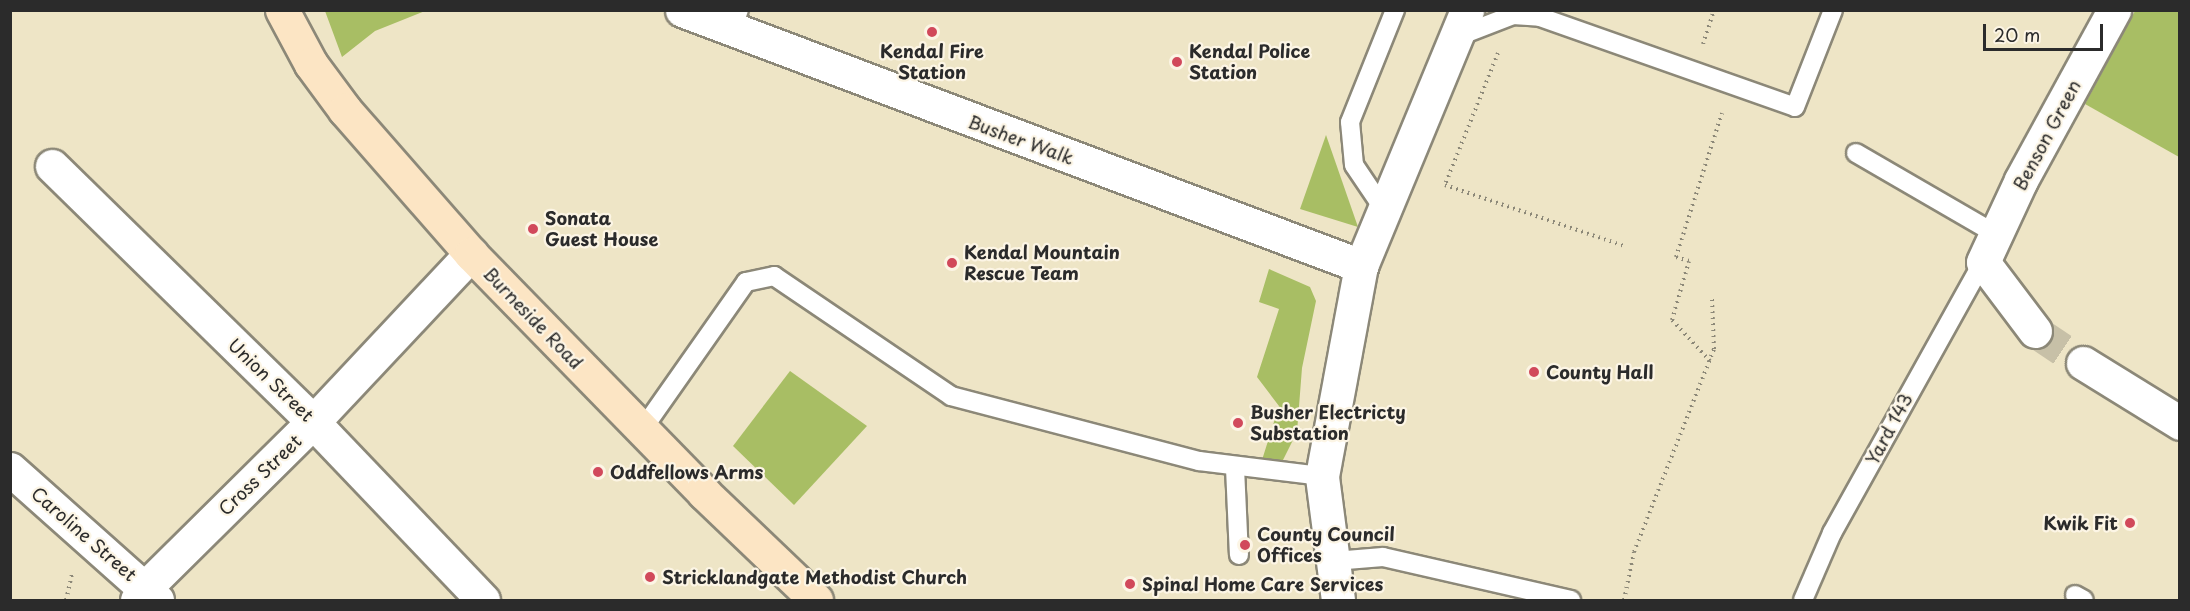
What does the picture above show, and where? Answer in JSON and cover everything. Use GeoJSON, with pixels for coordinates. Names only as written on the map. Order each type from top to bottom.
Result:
{"type":"FeatureCollection","features":[{"type":"Feature","properties":{"kind":"street","name":"Burneside Road"},"geometry":{"type":"LineString","coordinates":[[282,10],[311,64],[345,110],[471,254],[642,430],[816,600]]}},
{"type":"Feature","properties":{"kind":"street","name":"Busher Walk"},"geometry":{"type":"LineString","coordinates":[[682,10],[736,21],[1361,266]]}},
{"type":"Feature","properties":{"kind":"street","name":"Benson Green"},"geometry":{"type":"LineString","coordinates":[[1990,248],[2021,180],[2114,10]]}},
{"type":"Feature","properties":{"kind":"street"},"geometry":{"type":"LineString","coordinates":[[1338,600],[1322,476],[1361,266],[1460,24]]}},
{"type":"Feature","properties":{"kind":"street","name":"Union Street"},"geometry":{"type":"LineString","coordinates":[[52,166],[314,422],[483,600]]}},
{"type":"Feature","properties":{"kind":"street"},"geometry":{"type":"LineString","coordinates":[[1990,248],[2035,331]]}},
{"type":"Feature","properties":{"kind":"street","name":"Cross Street"},"geometry":{"type":"LineString","coordinates":[[146,596],[314,422],[471,254]]}},
{"type":"Feature","properties":{"kind":"street"},"geometry":{"type":"LineString","coordinates":[[2083,363],[2180,423]]}},
{"type":"Feature","properties":{"kind":"street","name":"Caroline Street"},"geometry":{"type":"LineString","coordinates":[[10,469],[146,596]]}},
{"type":"Feature","properties":{"kind":"lane"},"geometry":{"type":"LineString","coordinates":[[1385,211],[1354,165],[1350,122],[1395,10]]}},
{"type":"Feature","properties":{"kind":"lane"},"geometry":{"type":"LineString","coordinates":[[1460,24],[1513,15],[1540,17],[1795,107],[1833,10]]}},
{"type":"Feature","properties":{"kind":"lane"},"geometry":{"type":"LineString","coordinates":[[1856,153],[1990,248]]}},
{"type":"Feature","properties":{"kind":"lane","name":"Yard 143"},"geometry":{"type":"LineString","coordinates":[[1803,600],[1832,533],[1990,248]]}},
{"type":"Feature","properties":{"kind":"lane"},"geometry":{"type":"LineString","coordinates":[[642,430],[746,282],[774,276],[951,396],[1235,468],[1322,476]]}},
{"type":"Feature","properties":{"kind":"lane"},"geometry":{"type":"LineString","coordinates":[[1235,468],[1239,555]]}},
{"type":"Feature","properties":{"kind":"lane"},"geometry":{"type":"LineString","coordinates":[[1334,561],[1383,556],[1571,600]]}},
{"type":"Feature","properties":{"kind":"path"},"geometry":{"type":"LineString","coordinates":[[1513,15],[1445,185],[1623,246]]}},
{"type":"Feature","properties":{"kind":"path"},"geometry":{"type":"LineString","coordinates":[[1710,361],[1672,320],[1689,261],[1677,257],[1724,108]]}},
{"type":"Feature","properties":{"kind":"path"},"geometry":{"type":"LineString","coordinates":[[1624,600],[1634,552],[1714,349],[1712,299]]}},
{"type":"Feature","properties":{"kind":"green space"},"geometry":{"type":"Polygon","coordinates":[[[325,10],[425,11],[375,31],[342,57],[325,10]]]}},
{"type":"Feature","properties":{"kind":"green space"},"geometry":{"type":"Polygon","coordinates":[[[2135,11],[2179,11],[2179,157],[2085,104],[2135,11]]]}},
{"type":"Feature","properties":{"kind":"green space"},"geometry":{"type":"Polygon","coordinates":[[[1326,135],[1358,227],[1300,209],[1326,135]]]}},
{"type":"Feature","properties":{"kind":"green space"},"geometry":{"type":"Polygon","coordinates":[[[1269,269],[1310,287],[1316,301],[1302,368],[1297,432],[1282,462],[1262,460],[1279,406],[1257,377],[1279,309],[1259,302],[1269,269]]]}},
{"type":"Feature","properties":{"kind":"green space"},"geometry":{"type":"Polygon","coordinates":[[[790,371],[867,426],[794,505],[733,446],[790,371]]]}},
{"type":"Feature","properties":{"kind":"tunnel"},"geometry":{"type":"LineString","coordinates":[[2035,331],[2083,363]]}},
{"type":"Feature","properties":{"kind":"place","name":"Kendal Fire Station"},"geometry":{"type":"Point","coordinates":[932,32]}},
{"type":"Feature","properties":{"kind":"place","name":"Kendal Police Station"},"geometry":{"type":"Point","coordinates":[1177,62]}},
{"type":"Feature","properties":{"kind":"place","name":"Sonata Guest House"},"geometry":{"type":"Point","coordinates":[533,229]}},
{"type":"Feature","properties":{"kind":"place","name":"Kendal Mountain Rescue Team"},"geometry":{"type":"Point","coordinates":[952,263]}},
{"type":"Feature","properties":{"kind":"place","name":"County Hall"},"geometry":{"type":"Point","coordinates":[1534,372]}},
{"type":"Feature","properties":{"kind":"place","name":"Busher Electricty Substation"},"geometry":{"type":"Point","coordinates":[1238,423]}},
{"type":"Feature","properties":{"kind":"place","name":"Oddfellows Arms"},"geometry":{"type":"Point","coordinates":[598,472]}},
{"type":"Feature","properties":{"kind":"place","name":"Kwik Fit"},"geometry":{"type":"Point","coordinates":[2130,523]}},
{"type":"Feature","properties":{"kind":"place","name":"County Council Offices"},"geometry":{"type":"Point","coordinates":[1245,545]}},
{"type":"Feature","properties":{"kind":"place","name":"Stricklandgate Methodist Church"},"geometry":{"type":"Point","coordinates":[650,577]}},
{"type":"Feature","properties":{"kind":"place","name":"Spinal Home Care Services"},"geometry":{"type":"Point","coordinates":[1130,584]}}]}
